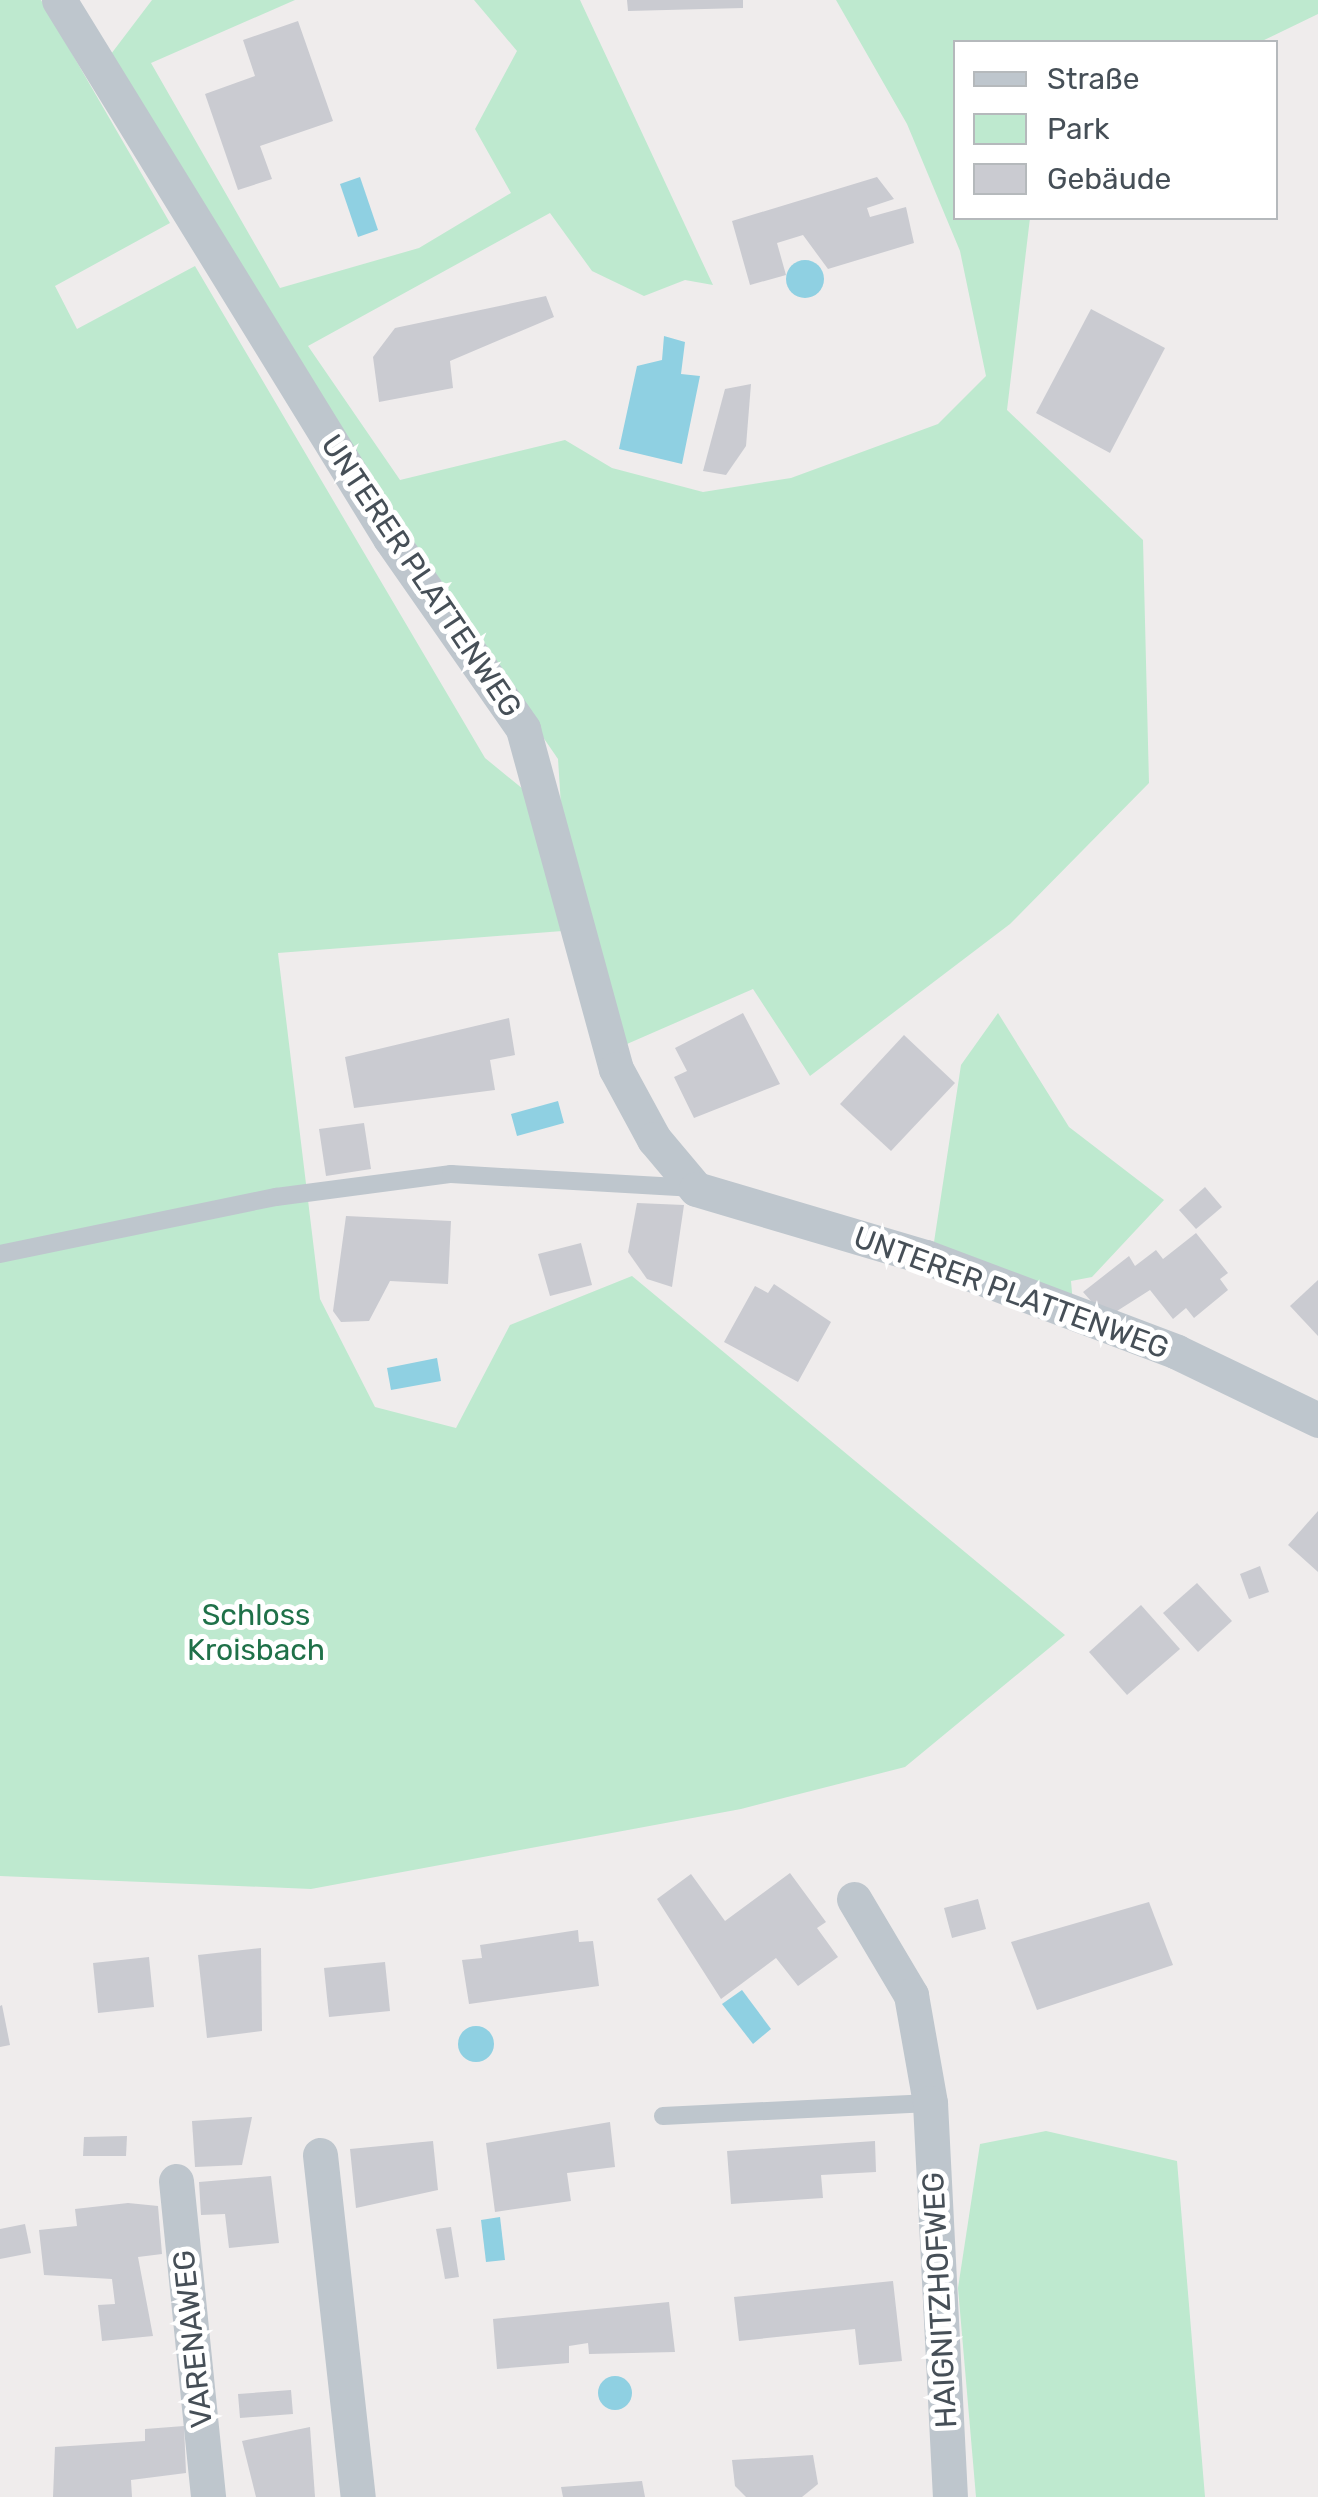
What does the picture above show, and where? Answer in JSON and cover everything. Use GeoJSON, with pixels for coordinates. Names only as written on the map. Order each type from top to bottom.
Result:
{"type":"FeatureCollection","features":[{"type":"Feature","properties":{"kind":"street","name":"UNTERER PLATTENWEG"},"geometry":{"type":"LineString","coordinates":[[59,0],[390,538],[523,729],[616,1069],[654,1139],[696,1188],[926,1257],[1177,1352],[1318,1420]]}},
{"type":"Feature","properties":{"kind":"street","name":"HAIGNITZHOFWEG"},"geometry":{"type":"LineString","coordinates":[[854,1899],[911,1996],[930,2103],[950,2497]]}},
{"type":"Feature","properties":{"kind":"street"},"geometry":{"type":"LineString","coordinates":[[320,2155],[358,2497]]}},
{"type":"Feature","properties":{"kind":"street","name":"VARENAWEG"},"geometry":{"type":"LineString","coordinates":[[176,2181],[208,2497]]}},
{"type":"Feature","properties":{"kind":"lane","name":"UNTERER PLATTENWEG"},"geometry":{"type":"LineString","coordinates":[[0,1254],[276,1197],[450,1174],[696,1188]]}},
{"type":"Feature","properties":{"kind":"lane"},"geometry":{"type":"LineString","coordinates":[[663,2116],[930,2103]]}},
{"type":"Feature","properties":{"kind":"green space","name":"Schloss Kroisbach"},"geometry":{"type":"Polygon","coordinates":[[[0,0],[41,0],[170,223],[55,286],[77,329],[195,266],[485,758],[562,821],[558,759],[364,477],[108,58],[152,0],[295,0],[151,63],[280,288],[419,248],[511,193],[475,129],[517,51],[474,0],[580,0],[713,285],[685,280],[644,296],[592,271],[550,213],[308,346],[400,480],[565,440],[612,468],[703,492],[791,478],[938,424],[986,376],[960,251],[907,124],[836,0],[1318,0],[1318,14],[1264,40],[953,40],[953,220],[1030,220],[1007,410],[1143,540],[1149,783],[1010,924],[810,1076],[753,989],[627,1044],[588,929],[278,953],[320,1299],[375,1407],[456,1428],[510,1325],[632,1276],[1065,1635],[905,1767],[741,1809],[311,1889],[0,1876],[0,0]]]}},
{"type":"Feature","properties":{"kind":"green space"},"geometry":{"type":"Polygon","coordinates":[[[998,1013],[1069,1127],[1164,1200],[1092,1277],[1071,1281],[1073,1304],[934,1242],[961,1065],[998,1013]]]}},
{"type":"Feature","properties":{"kind":"green space"},"geometry":{"type":"Polygon","coordinates":[[[1046,2131],[1177,2161],[1205,2497],[976,2497],[958,2288],[980,2144],[1046,2131]]]}},
{"type":"Feature","properties":{"kind":"water"},"geometry":{"type":"Polygon","coordinates":[[[360,177],[378,230],[358,237],[340,184],[360,177]]]}},
{"type":"Feature","properties":{"kind":"water"},"geometry":{"type":"Polygon","coordinates":[[[805,260],[819,265],[824,279],[819,293],[805,298],[791,293],[786,279],[791,265],[805,260]]]}},
{"type":"Feature","properties":{"kind":"water"},"geometry":{"type":"Polygon","coordinates":[[[664,336],[685,342],[681,374],[700,376],[682,464],[619,449],[637,366],[662,360],[664,336]]]}},
{"type":"Feature","properties":{"kind":"water"},"geometry":{"type":"Polygon","coordinates":[[[558,1101],[564,1123],[517,1136],[511,1114],[558,1101]]]}},
{"type":"Feature","properties":{"kind":"water"},"geometry":{"type":"Polygon","coordinates":[[[437,1358],[441,1381],[391,1390],[387,1368],[437,1358]]]}},
{"type":"Feature","properties":{"kind":"water"},"geometry":{"type":"Polygon","coordinates":[[[742,1990],[771,2029],[753,2044],[722,2004],[742,1990]]]}},
{"type":"Feature","properties":{"kind":"water"},"geometry":{"type":"Polygon","coordinates":[[[476,2026],[488,2032],[494,2044],[488,2056],[476,2062],[464,2056],[458,2044],[464,2032],[476,2026]]]}},
{"type":"Feature","properties":{"kind":"water"},"geometry":{"type":"Polygon","coordinates":[[[500,2217],[505,2260],[486,2262],[481,2220],[500,2217]]]}},
{"type":"Feature","properties":{"kind":"water"},"geometry":{"type":"Polygon","coordinates":[[[615,2376],[627,2381],[632,2393],[627,2405],[615,2410],[603,2405],[598,2393],[603,2381],[615,2376]]]}},
{"type":"Feature","properties":{"kind":"building"},"geometry":{"type":"Polygon","coordinates":[[[627,0],[743,0],[743,8],[628,11],[627,0]]]}},
{"type":"Feature","properties":{"kind":"building"},"geometry":{"type":"Polygon","coordinates":[[[298,21],[333,121],[260,146],[272,179],[238,190],[205,94],[255,76],[243,40],[298,21]]]}},
{"type":"Feature","properties":{"kind":"building"},"geometry":{"type":"Polygon","coordinates":[[[877,177],[894,199],[867,208],[870,217],[906,207],[914,243],[828,269],[803,235],[777,243],[786,275],[750,285],[732,221],[877,177]]]}},
{"type":"Feature","properties":{"kind":"building"},"geometry":{"type":"Polygon","coordinates":[[[546,296],[554,317],[450,361],[453,388],[379,402],[373,357],[395,328],[546,296]]]}},
{"type":"Feature","properties":{"kind":"building"},"geometry":{"type":"Polygon","coordinates":[[[1091,309],[1165,348],[1110,453],[1036,413],[1091,309]]]}},
{"type":"Feature","properties":{"kind":"building"},"geometry":{"type":"Polygon","coordinates":[[[751,384],[746,446],[726,475],[703,471],[725,389],[751,384]]]}},
{"type":"Feature","properties":{"kind":"building"},"geometry":{"type":"Polygon","coordinates":[[[743,1013],[780,1084],[694,1118],[674,1077],[687,1071],[675,1048],[743,1013]]]}},
{"type":"Feature","properties":{"kind":"building"},"geometry":{"type":"Polygon","coordinates":[[[509,1018],[515,1055],[490,1060],[495,1090],[354,1108],[345,1057],[509,1018]]]}},
{"type":"Feature","properties":{"kind":"building"},"geometry":{"type":"Polygon","coordinates":[[[904,1035],[955,1083],[891,1151],[840,1104],[904,1035]]]}},
{"type":"Feature","properties":{"kind":"building"},"geometry":{"type":"Polygon","coordinates":[[[364,1123],[371,1169],[326,1176],[319,1129],[364,1123]]]}},
{"type":"Feature","properties":{"kind":"building"},"geometry":{"type":"Polygon","coordinates":[[[1205,1187],[1222,1207],[1196,1229],[1179,1210],[1205,1187]]]}},
{"type":"Feature","properties":{"kind":"building"},"geometry":{"type":"Polygon","coordinates":[[[637,1203],[684,1205],[672,1287],[647,1279],[628,1252],[637,1203]]]}},
{"type":"Feature","properties":{"kind":"building"},"geometry":{"type":"Polygon","coordinates":[[[346,1216],[451,1221],[448,1284],[390,1281],[369,1321],[341,1322],[333,1311],[346,1216]]]}},
{"type":"Feature","properties":{"kind":"building"},"geometry":{"type":"Polygon","coordinates":[[[1196,1233],[1228,1273],[1220,1279],[1228,1290],[1194,1318],[1186,1308],[1173,1319],[1150,1290],[1106,1318],[1083,1292],[1129,1256],[1135,1266],[1156,1250],[1163,1259],[1196,1233]]]}},
{"type":"Feature","properties":{"kind":"building"},"geometry":{"type":"Polygon","coordinates":[[[581,1243],[592,1285],[550,1296],[538,1254],[581,1243]]]}},
{"type":"Feature","properties":{"kind":"building"},"geometry":{"type":"Polygon","coordinates":[[[1318,1280],[1318,1336],[1290,1306],[1318,1280]]]}},
{"type":"Feature","properties":{"kind":"building"},"geometry":{"type":"Polygon","coordinates":[[[774,1284],[831,1322],[798,1382],[724,1342],[755,1286],[768,1293],[774,1284]]]}},
{"type":"Feature","properties":{"kind":"building"},"geometry":{"type":"Polygon","coordinates":[[[1318,1511],[1318,1572],[1288,1545],[1318,1511]]]}},
{"type":"Feature","properties":{"kind":"building"},"geometry":{"type":"Polygon","coordinates":[[[1260,1566],[1269,1592],[1249,1599],[1240,1574],[1260,1566]]]}},
{"type":"Feature","properties":{"kind":"building"},"geometry":{"type":"Polygon","coordinates":[[[1197,1583],[1232,1621],[1198,1652],[1163,1613],[1197,1583]]]}},
{"type":"Feature","properties":{"kind":"building"},"geometry":{"type":"Polygon","coordinates":[[[1141,1605],[1180,1649],[1127,1695],[1089,1652],[1141,1605]]]}},
{"type":"Feature","properties":{"kind":"building"},"geometry":{"type":"Polygon","coordinates":[[[790,1873],[826,1922],[817,1928],[838,1957],[798,1986],[776,1958],[721,1999],[657,1899],[691,1874],[725,1921],[790,1873]]]}},
{"type":"Feature","properties":{"kind":"building"},"geometry":{"type":"Polygon","coordinates":[[[978,1899],[986,1929],[952,1938],[944,1908],[978,1899]]]}},
{"type":"Feature","properties":{"kind":"building"},"geometry":{"type":"Polygon","coordinates":[[[1149,1902],[1173,1965],[1037,2010],[1011,1942],[1149,1902]]]}},
{"type":"Feature","properties":{"kind":"building"},"geometry":{"type":"Polygon","coordinates":[[[578,1930],[579,1942],[593,1941],[599,1986],[469,2004],[462,1960],[482,1958],[480,1945],[578,1930]]]}},
{"type":"Feature","properties":{"kind":"building"},"geometry":{"type":"Polygon","coordinates":[[[261,1948],[262,2031],[207,2038],[198,1955],[261,1948]]]}},
{"type":"Feature","properties":{"kind":"building"},"geometry":{"type":"Polygon","coordinates":[[[149,1957],[154,2007],[98,2013],[93,1963],[149,1957]]]}},
{"type":"Feature","properties":{"kind":"building"},"geometry":{"type":"Polygon","coordinates":[[[385,1962],[390,2011],[329,2017],[324,1968],[385,1962]]]}},
{"type":"Feature","properties":{"kind":"building"},"geometry":{"type":"Polygon","coordinates":[[[0,2006],[10,2045],[0,2047],[0,2006]]]}},
{"type":"Feature","properties":{"kind":"building"},"geometry":{"type":"Polygon","coordinates":[[[252,2117],[242,2165],[195,2167],[192,2121],[252,2117]]]}},
{"type":"Feature","properties":{"kind":"building"},"geometry":{"type":"Polygon","coordinates":[[[610,2122],[615,2167],[567,2173],[571,2201],[495,2212],[486,2143],[610,2122]]]}},
{"type":"Feature","properties":{"kind":"building"},"geometry":{"type":"Polygon","coordinates":[[[127,2136],[126,2156],[83,2156],[84,2137],[127,2136]]]}},
{"type":"Feature","properties":{"kind":"building"},"geometry":{"type":"Polygon","coordinates":[[[433,2141],[438,2190],[356,2208],[350,2149],[433,2141]]]}},
{"type":"Feature","properties":{"kind":"building"},"geometry":{"type":"Polygon","coordinates":[[[875,2141],[876,2172],[821,2175],[823,2198],[731,2204],[727,2151],[875,2141]]]}},
{"type":"Feature","properties":{"kind":"building"},"geometry":{"type":"Polygon","coordinates":[[[271,2176],[279,2243],[229,2248],[225,2214],[201,2215],[199,2182],[271,2176]]]}},
{"type":"Feature","properties":{"kind":"building"},"geometry":{"type":"Polygon","coordinates":[[[128,2203],[158,2206],[162,2254],[138,2257],[153,2336],[102,2341],[98,2305],[115,2304],[112,2279],[44,2275],[39,2230],[77,2226],[75,2209],[128,2203]]]}},
{"type":"Feature","properties":{"kind":"building"},"geometry":{"type":"Polygon","coordinates":[[[25,2224],[31,2253],[0,2259],[0,2229],[25,2224]]]}},
{"type":"Feature","properties":{"kind":"building"},"geometry":{"type":"Polygon","coordinates":[[[451,2227],[459,2277],[445,2279],[436,2229],[451,2227]]]}},
{"type":"Feature","properties":{"kind":"building"},"geometry":{"type":"Polygon","coordinates":[[[893,2281],[902,2361],[859,2365],[855,2329],[739,2341],[734,2297],[893,2281]]]}},
{"type":"Feature","properties":{"kind":"building"},"geometry":{"type":"Polygon","coordinates":[[[669,2302],[675,2352],[589,2354],[588,2343],[569,2346],[569,2363],[497,2369],[493,2319],[669,2302]]]}},
{"type":"Feature","properties":{"kind":"building"},"geometry":{"type":"Polygon","coordinates":[[[291,2390],[293,2414],[240,2418],[238,2394],[291,2390]]]}},
{"type":"Feature","properties":{"kind":"building"},"geometry":{"type":"Polygon","coordinates":[[[184,2426],[186,2473],[131,2480],[132,2497],[53,2497],[55,2447],[145,2441],[145,2429],[184,2426]]]}},
{"type":"Feature","properties":{"kind":"building"},"geometry":{"type":"Polygon","coordinates":[[[310,2427],[315,2497],[256,2497],[242,2441],[310,2427]]]}},
{"type":"Feature","properties":{"kind":"building"},"geometry":{"type":"Polygon","coordinates":[[[813,2455],[818,2484],[802,2497],[746,2497],[735,2486],[732,2460],[813,2455]]]}},
{"type":"Feature","properties":{"kind":"building"},"geometry":{"type":"Polygon","coordinates":[[[642,2481],[645,2497],[563,2497],[561,2487],[642,2481]]]}}]}
